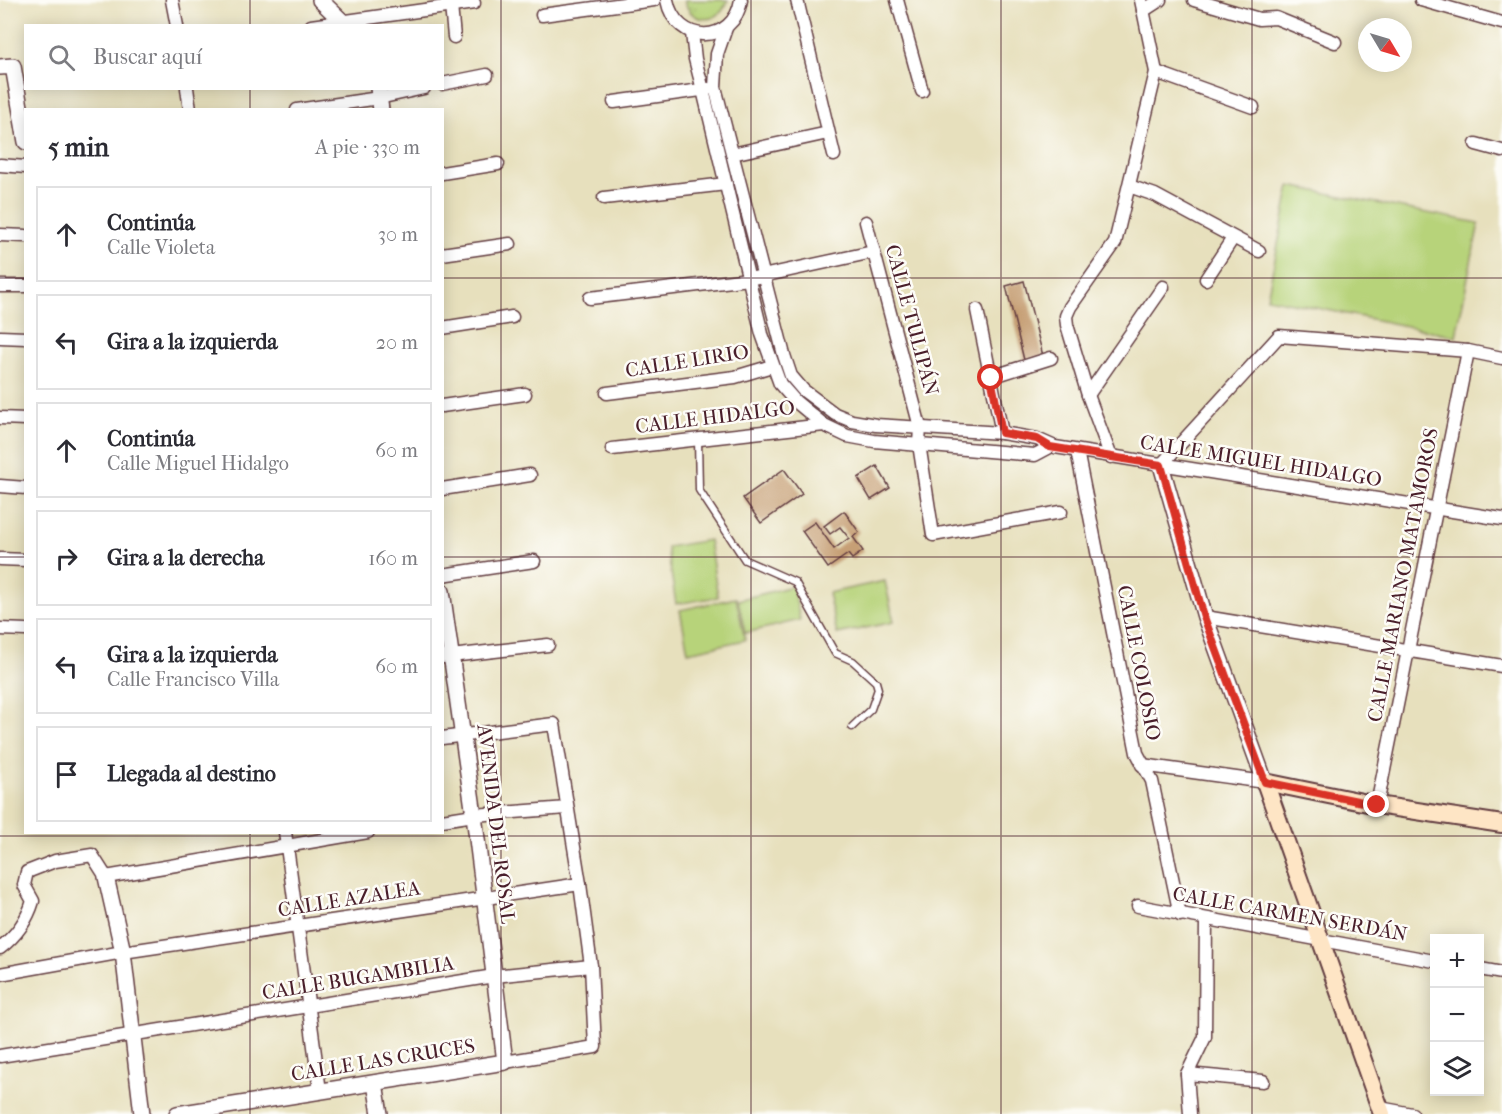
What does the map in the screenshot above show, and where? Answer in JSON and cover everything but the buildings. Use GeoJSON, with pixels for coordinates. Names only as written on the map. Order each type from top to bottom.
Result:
{"type":"FeatureCollection","features":[{"type":"Feature","properties":{"kind":"main road"},"geometry":{"type":"LineString","coordinates":[[1265,782],[1377,805],[1502,824]]}},
{"type":"Feature","properties":{"kind":"main road"},"geometry":{"type":"LineString","coordinates":[[1265,782],[1381,1111]]}},
{"type":"Feature","properties":{"kind":"street"},"geometry":{"type":"LineString","coordinates":[[172,0],[177,24]]}},
{"type":"Feature","properties":{"kind":"street"},"geometry":{"type":"LineString","coordinates":[[320,0],[345,23],[474,3]]}},
{"type":"Feature","properties":{"kind":"street"},"geometry":{"type":"LineString","coordinates":[[542,15],[654,0]]}},
{"type":"Feature","properties":{"kind":"street"},"geometry":{"type":"LineString","coordinates":[[667,0],[674,20],[692,33],[704,34],[715,33],[726,27],[736,16],[741,0]]}},
{"type":"Feature","properties":{"kind":"street"},"geometry":{"type":"LineString","coordinates":[[797,0],[834,155]]}},
{"type":"Feature","properties":{"kind":"street"},"geometry":{"type":"LineString","coordinates":[[897,0],[922,91]]}},
{"type":"Feature","properties":{"kind":"street"},"geometry":{"type":"LineString","coordinates":[[1111,457],[1088,395],[1066,316],[1115,243],[1156,72],[1142,5],[1160,0]]}},
{"type":"Feature","properties":{"kind":"street"},"geometry":{"type":"LineString","coordinates":[[1194,0],[1259,19],[1276,18],[1335,42]]}},
{"type":"Feature","properties":{"kind":"street"},"geometry":{"type":"LineString","coordinates":[[1421,0],[1502,23]]}},
{"type":"Feature","properties":{"kind":"street"},"geometry":{"type":"LineString","coordinates":[[451,6],[454,37]]}},
{"type":"Feature","properties":{"kind":"street"},"geometry":{"type":"LineString","coordinates":[[726,27],[709,89],[726,184],[772,366],[780,384],[795,401],[824,424],[847,436],[874,441],[1035,455],[1050,447]]}},
{"type":"Feature","properties":{"kind":"street"},"geometry":{"type":"LineString","coordinates":[[692,33],[696,59],[732,154],[784,355],[791,376],[803,390],[834,414],[852,421],[876,425],[1002,433],[1037,439],[1050,447]]}},
{"type":"Feature","properties":{"kind":"street"},"geometry":{"type":"LineString","coordinates":[[13,66],[24,130]]}},
{"type":"Feature","properties":{"kind":"street"},"geometry":{"type":"LineString","coordinates":[[1156,72],[1253,106]]}},
{"type":"Feature","properties":{"kind":"street"},"geometry":{"type":"LineString","coordinates":[[444,84],[487,75]]}},
{"type":"Feature","properties":{"kind":"street"},"geometry":{"type":"LineString","coordinates":[[614,102],[709,89]]}},
{"type":"Feature","properties":{"kind":"street"},"geometry":{"type":"LineString","coordinates":[[187,90],[190,108]]}},
{"type":"Feature","properties":{"kind":"street"},"geometry":{"type":"LineString","coordinates":[[312,108],[379,99],[416,90]]}},
{"type":"Feature","properties":{"kind":"street"},"geometry":{"type":"LineString","coordinates":[[732,154],[828,133]]}},
{"type":"Feature","properties":{"kind":"street"},"geometry":{"type":"LineString","coordinates":[[1476,144],[1502,151]]}},
{"type":"Feature","properties":{"kind":"street"},"geometry":{"type":"LineString","coordinates":[[444,173],[498,164]]}},
{"type":"Feature","properties":{"kind":"street"},"geometry":{"type":"LineString","coordinates":[[0,165],[24,167]]}},
{"type":"Feature","properties":{"kind":"street"},"geometry":{"type":"LineString","coordinates":[[604,198],[726,184]]}},
{"type":"Feature","properties":{"kind":"street"},"geometry":{"type":"LineString","coordinates":[[1129,186],[1155,195],[1259,251]]}},
{"type":"Feature","properties":{"kind":"street","name":"CALLE TULIPÁN"},"geometry":{"type":"LineString","coordinates":[[866,222],[920,427],[919,444],[933,535],[1061,512]]}},
{"type":"Feature","properties":{"kind":"street"},"geometry":{"type":"LineString","coordinates":[[0,235],[24,236]]}},
{"type":"Feature","properties":{"kind":"street"},"geometry":{"type":"LineString","coordinates":[[1206,279],[1233,238]]}},
{"type":"Feature","properties":{"kind":"street"},"geometry":{"type":"LineString","coordinates":[[444,254],[510,244]]}},
{"type":"Feature","properties":{"kind":"street"},"geometry":{"type":"LineString","coordinates":[[590,298],[749,279],[873,252]]}},
{"type":"Feature","properties":{"kind":"street"},"geometry":{"type":"LineString","coordinates":[[0,286],[24,286]]}},
{"type":"Feature","properties":{"kind":"street"},"geometry":{"type":"LineString","coordinates":[[1088,395],[1163,287]]}},
{"type":"Feature","properties":{"kind":"street"},"geometry":{"type":"LineString","coordinates":[[977,310],[1002,433]]}},
{"type":"Feature","properties":{"kind":"street"},"geometry":{"type":"LineString","coordinates":[[444,328],[512,317]]}},
{"type":"Feature","properties":{"kind":"street"},"geometry":{"type":"LineString","coordinates":[[1142,765],[1265,782],[1204,617],[1161,465],[1279,336],[1468,351],[1502,358]]}},
{"type":"Feature","properties":{"kind":"street"},"geometry":{"type":"LineString","coordinates":[[0,337],[24,338]]}},
{"type":"Feature","properties":{"kind":"street","name":"CALLE MARIANO MATAMOROS"},"geometry":{"type":"LineString","coordinates":[[1377,805],[1468,351]]}},
{"type":"Feature","properties":{"kind":"street"},"geometry":{"type":"LineString","coordinates":[[991,378],[1051,358]]}},
{"type":"Feature","properties":{"kind":"street","name":"CALLE LIRIO"},"geometry":{"type":"LineString","coordinates":[[606,393],[735,377],[772,366]]}},
{"type":"Feature","properties":{"kind":"street"},"geometry":{"type":"LineString","coordinates":[[444,406],[525,394]]}},
{"type":"Feature","properties":{"kind":"street"},"geometry":{"type":"LineString","coordinates":[[0,418],[24,419]]}},
{"type":"Feature","properties":{"kind":"street","name":"CALLE HIDALGO"},"geometry":{"type":"LineString","coordinates":[[612,449],[824,424]]}},
{"type":"Feature","properties":{"kind":"street","name":"CALLE MIGUEL HIDALGO"},"geometry":{"type":"LineString","coordinates":[[1050,447],[1502,519]]}},
{"type":"Feature","properties":{"kind":"street","name":"CALLE COLOSIO"},"geometry":{"type":"LineString","coordinates":[[1077,451],[1137,753],[1152,781],[1180,915]]}},
{"type":"Feature","properties":{"kind":"street"},"geometry":{"type":"LineString","coordinates":[[444,489],[530,476]]}},
{"type":"Feature","properties":{"kind":"street"},"geometry":{"type":"LineString","coordinates":[[0,486],[24,488]]}},
{"type":"Feature","properties":{"kind":"street"},"geometry":{"type":"LineString","coordinates":[[0,559],[24,560]]}},
{"type":"Feature","properties":{"kind":"street"},"geometry":{"type":"LineString","coordinates":[[444,576],[534,561]]}},
{"type":"Feature","properties":{"kind":"street","name":"AVENIDA DEL ROSAL"},"geometry":{"type":"LineString","coordinates":[[444,617],[447,656],[463,734],[505,1062]]}},
{"type":"Feature","properties":{"kind":"street"},"geometry":{"type":"LineString","coordinates":[[1204,617],[1502,666]]}},
{"type":"Feature","properties":{"kind":"street"},"geometry":{"type":"LineString","coordinates":[[0,629],[24,630]]}},
{"type":"Feature","properties":{"kind":"street"},"geometry":{"type":"LineString","coordinates":[[447,656],[548,645]]}},
{"type":"Feature","properties":{"kind":"street"},"geometry":{"type":"LineString","coordinates":[[444,738],[554,724],[591,966]]}},
{"type":"Feature","properties":{"kind":"street"},"geometry":{"type":"LineString","coordinates":[[444,820],[474,815],[567,808]]}},
{"type":"Feature","properties":{"kind":"street"},"geometry":{"type":"LineString","coordinates":[[285,834],[320,1091]]}},
{"type":"Feature","properties":{"kind":"street"},"geometry":{"type":"LineString","coordinates":[[106,877],[356,834]]}},
{"type":"Feature","properties":{"kind":"street"},"geometry":{"type":"LineString","coordinates":[[0,948],[12,939],[28,917],[33,901],[24,885],[27,872],[55,861],[92,855],[106,877],[123,952],[142,1114]]}},
{"type":"Feature","properties":{"kind":"street","name":"CALLE AZALEA"},"geometry":{"type":"LineString","coordinates":[[0,974],[123,952],[580,884]]}},
{"type":"Feature","properties":{"kind":"street","name":"CALLE CARMEN SERDÁN"},"geometry":{"type":"LineString","coordinates":[[1138,906],[1430,960]]}},
{"type":"Feature","properties":{"kind":"street"},"geometry":{"type":"LineString","coordinates":[[1190,1114],[1187,1074],[1205,1037],[1206,920]]}},
{"type":"Feature","properties":{"kind":"street","name":"CALLE BUGAMBILIA"},"geometry":{"type":"LineString","coordinates":[[0,1056],[495,976],[591,966]]}},
{"type":"Feature","properties":{"kind":"street","name":"CALLE LAS CRUCES"},"geometry":{"type":"LineString","coordinates":[[177,1114],[595,1047],[591,966]]}},
{"type":"Feature","properties":{"kind":"street"},"geometry":{"type":"LineString","coordinates":[[1484,970],[1502,973]]}},
{"type":"Feature","properties":{"kind":"street"},"geometry":{"type":"LineString","coordinates":[[1187,1074],[1263,1081]]}},
{"type":"Feature","properties":{"kind":"street"},"geometry":{"type":"LineString","coordinates":[[375,1083],[380,1114]]}},
{"type":"Feature","properties":{"kind":"street"},"geometry":{"type":"LineString","coordinates":[[1381,1111],[1412,1114]]}},
{"type":"Feature","properties":{"kind":"lane"},"geometry":{"type":"LineString","coordinates":[[698,438],[699,490],[745,560],[795,582],[836,653],[853,661],[876,682],[878,689],[871,709],[852,727]]}},
{"type":"Feature","properties":{"kind":"green space"},"geometry":{"type":"Polygon","coordinates":[[[684,0],[728,0],[719,14],[706,19],[693,14],[684,0]]]}},
{"type":"Feature","properties":{"kind":"green space"},"geometry":{"type":"Polygon","coordinates":[[[1290,186],[1479,223],[1456,336],[1267,298],[1290,186]]]}},
{"type":"Feature","properties":{"kind":"green space"},"geometry":{"type":"Polygon","coordinates":[[[709,540],[718,597],[676,604],[667,547],[709,540]]]}},
{"type":"Feature","properties":{"kind":"green space"},"geometry":{"type":"Polygon","coordinates":[[[885,581],[894,622],[837,634],[828,593],[885,581]]]}},
{"type":"Feature","properties":{"kind":"green space"},"geometry":{"type":"Polygon","coordinates":[[[793,586],[800,620],[745,633],[738,600],[793,586]]]}},
{"type":"Feature","properties":{"kind":"green space"},"geometry":{"type":"Polygon","coordinates":[[[736,598],[745,640],[688,652],[680,610],[736,598]]]}},
{"type":"Feature","properties":{"kind":"route"},"geometry":{"type":"LineString","coordinates":[[991,378],[1002,433],[1037,439],[1050,447],[1161,465],[1204,617],[1265,782],[1377,805]]}}]}
